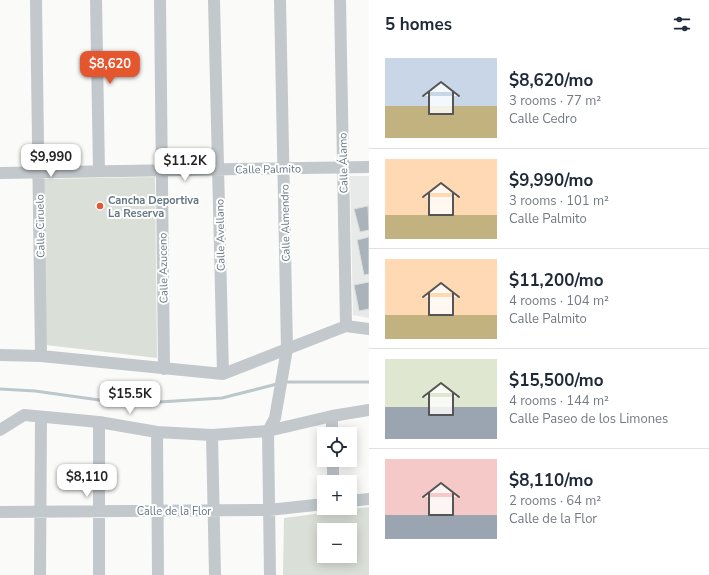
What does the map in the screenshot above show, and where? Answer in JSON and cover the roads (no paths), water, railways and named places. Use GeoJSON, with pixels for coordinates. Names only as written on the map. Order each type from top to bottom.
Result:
{"type":"FeatureCollection","features":[{"type":"Feature","properties":{"kind":"street","name":"Calle Ciruelo"},"geometry":{"type":"LineString","coordinates":[[36,0],[41,356]]}},
{"type":"Feature","properties":{"kind":"street"},"geometry":{"type":"LineString","coordinates":[[96,0],[99,171]]}},
{"type":"Feature","properties":{"kind":"street","name":"Calle Azuceno"},"geometry":{"type":"LineString","coordinates":[[160,0],[164,369]]}},
{"type":"Feature","properties":{"kind":"street","name":"Calle Avellano"},"geometry":{"type":"LineString","coordinates":[[214,0],[223,374]]}},
{"type":"Feature","properties":{"kind":"street","name":"Calle Almendro"},"geometry":{"type":"LineString","coordinates":[[268,431],[275,418],[288,349],[280,0]]}},
{"type":"Feature","properties":{"kind":"street","name":"Calle Álamo"},"geometry":{"type":"LineString","coordinates":[[340,0],[346,326]]}},
{"type":"Feature","properties":{"kind":"street","name":"Calle Palmito"},"geometry":{"type":"LineString","coordinates":[[0,173],[369,167]]}},
{"type":"Feature","properties":{"kind":"street"},"geometry":{"type":"LineString","coordinates":[[0,355],[41,356],[223,374],[346,326],[369,329]]}},
{"type":"Feature","properties":{"kind":"street"},"geometry":{"type":"LineString","coordinates":[[0,430],[24,415],[99,422],[157,432],[212,435],[268,431],[332,416],[369,410]]}},
{"type":"Feature","properties":{"kind":"street"},"geometry":{"type":"LineString","coordinates":[[332,416],[332,427]]}},
{"type":"Feature","properties":{"kind":"street"},"geometry":{"type":"LineString","coordinates":[[40,575],[41,417]]}},
{"type":"Feature","properties":{"kind":"street"},"geometry":{"type":"LineString","coordinates":[[99,422],[99,575]]}},
{"type":"Feature","properties":{"kind":"street"},"geometry":{"type":"LineString","coordinates":[[268,431],[270,575]]}},
{"type":"Feature","properties":{"kind":"street"},"geometry":{"type":"LineString","coordinates":[[157,432],[158,575]]}},
{"type":"Feature","properties":{"kind":"street"},"geometry":{"type":"LineString","coordinates":[[212,435],[214,575]]}},
{"type":"Feature","properties":{"kind":"street"},"geometry":{"type":"LineString","coordinates":[[357,500],[369,499]]}},
{"type":"Feature","properties":{"kind":"street","name":"Calle de la Flor"},"geometry":{"type":"LineString","coordinates":[[0,512],[269,510],[317,505]]}},
{"type":"Feature","properties":{"kind":"waterway"},"geometry":{"type":"LineString","coordinates":[[285,382],[369,382]]}},
{"type":"Feature","properties":{"kind":"waterway"},"geometry":{"type":"LineString","coordinates":[[0,389],[35,391],[128,404],[222,398],[277,384]]}},
{"type":"Feature","properties":{"kind":"place","name":"Cancha Deportiva La Reserva"},"geometry":{"type":"Point","coordinates":[100,206]}}]}
